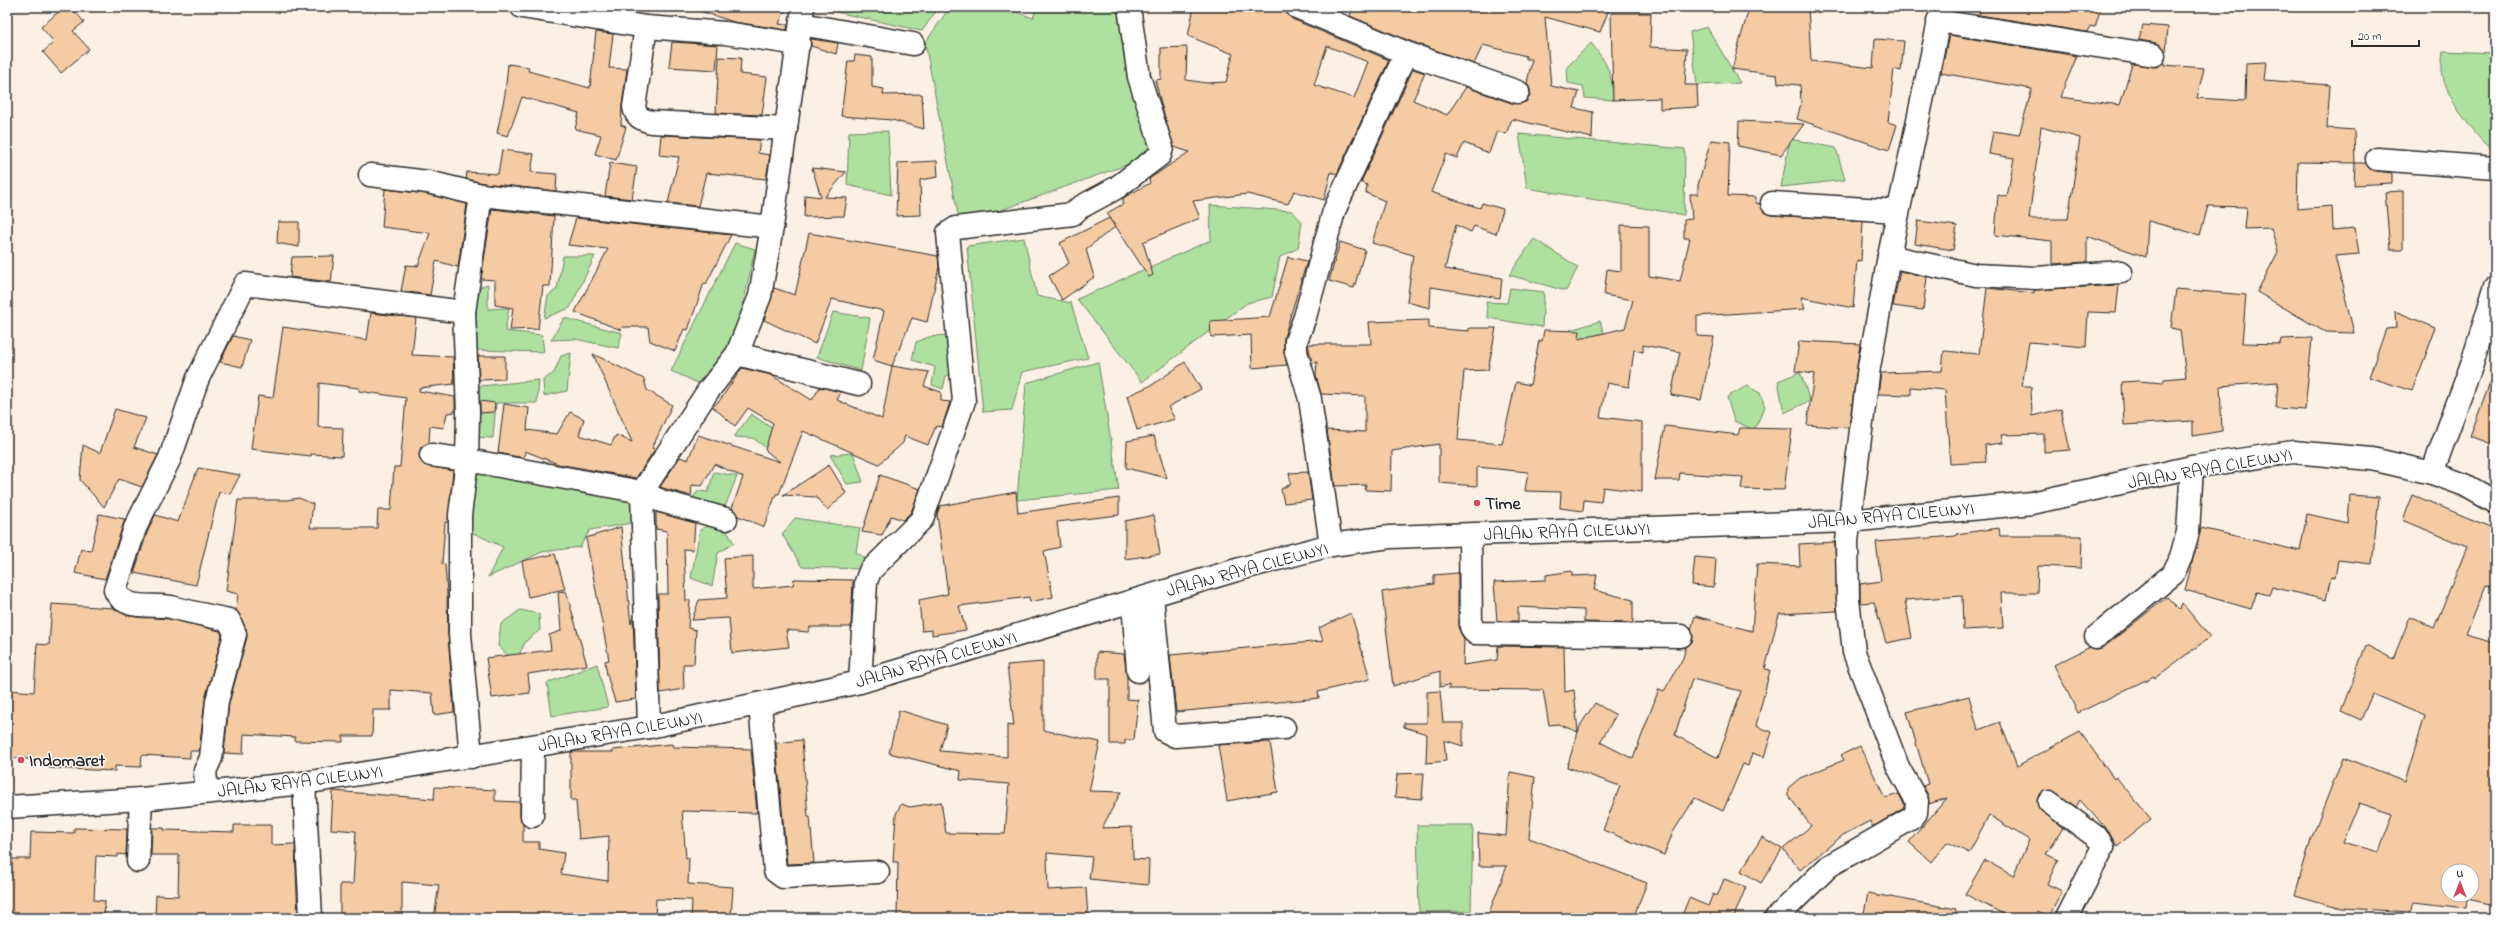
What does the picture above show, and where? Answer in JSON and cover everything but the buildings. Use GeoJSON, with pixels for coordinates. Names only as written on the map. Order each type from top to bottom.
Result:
{"type":"FeatureCollection","features":[{"type":"Feature","properties":{"kind":"main road"},"geometry":{"type":"LineString","coordinates":[[522,7],[646,27],[725,33],[801,25],[913,44]]}},
{"type":"Feature","properties":{"kind":"main road"},"geometry":{"type":"LineString","coordinates":[[860,682],[866,582],[870,571],[922,519],[964,401],[948,233],[956,228],[1073,214],[1079,208],[1116,188],[1160,155],[1162,148],[1139,77],[1129,7]]}},
{"type":"Feature","properties":{"kind":"main road"},"geometry":{"type":"LineString","coordinates":[[1297,7],[1406,53],[1518,92]]}},
{"type":"Feature","properties":{"kind":"main road"},"geometry":{"type":"LineString","coordinates":[[1776,918],[1829,866],[1912,818],[1916,813],[1917,801],[1898,767],[1854,652],[1848,599],[1848,521],[1869,367],[1889,256],[1940,14],[2154,55]]}},
{"type":"Feature","properties":{"kind":"main road"},"geometry":{"type":"LineString","coordinates":[[648,728],[642,492],[708,391],[737,354],[760,296],[772,228],[801,25]]}},
{"type":"Feature","properties":{"kind":"main road"},"geometry":{"type":"LineString","coordinates":[[646,27],[634,108],[636,115],[642,119],[652,122],[786,129]]}},
{"type":"Feature","properties":{"kind":"main road"},"geometry":{"type":"LineString","coordinates":[[1331,545],[1310,399],[1296,352],[1296,341],[1305,317],[1334,211],[1406,53]]}},
{"type":"Feature","properties":{"kind":"main road"},"geometry":{"type":"LineString","coordinates":[[2377,159],[2495,168]]}},
{"type":"Feature","properties":{"kind":"main road"},"geometry":{"type":"LineString","coordinates":[[370,175],[428,182],[481,195],[772,228]]}},
{"type":"Feature","properties":{"kind":"main road"},"geometry":{"type":"LineString","coordinates":[[471,757],[460,626],[460,515],[467,460],[468,412],[464,312],[481,195]]}},
{"type":"Feature","properties":{"kind":"main road"},"geometry":{"type":"LineString","coordinates":[[1772,204],[1898,211]]}},
{"type":"Feature","properties":{"kind":"main road"},"geometry":{"type":"LineString","coordinates":[[1889,256],[1976,276],[2036,278],[2121,272]]}},
{"type":"Feature","properties":{"kind":"main road"},"geometry":{"type":"LineString","coordinates":[[207,792],[205,771],[210,758],[217,701],[233,642],[233,626],[229,620],[170,607],[148,607],[131,603],[116,594],[115,590],[134,528],[170,458],[198,378],[245,284],[464,312]]}},
{"type":"Feature","properties":{"kind":"main road"},"geometry":{"type":"LineString","coordinates":[[2432,473],[2472,364],[2495,288]]}},
{"type":"Feature","properties":{"kind":"main road"},"geometry":{"type":"LineString","coordinates":[[737,354],[859,384]]}},
{"type":"Feature","properties":{"kind":"main road","name":"JALAN RAYA CILEUNYI"},"geometry":{"type":"LineString","coordinates":[[7,807],[141,799],[304,783],[648,728],[760,705],[860,682],[1143,598],[1331,545],[1390,537],[1848,521],[2032,503],[2192,467],[2293,452],[2372,459],[2432,473],[2465,485],[2495,502]]}},
{"type":"Feature","properties":{"kind":"main road"},"geometry":{"type":"LineString","coordinates":[[431,455],[467,460],[642,492],[661,501],[726,519]]}},
{"type":"Feature","properties":{"kind":"main road"},"geometry":{"type":"LineString","coordinates":[[2096,637],[2173,574],[2188,532],[2192,467]]}},
{"type":"Feature","properties":{"kind":"main road"},"geometry":{"type":"LineString","coordinates":[[1470,535],[1471,627],[1475,633],[1681,636]]}},
{"type":"Feature","properties":{"kind":"main road"},"geometry":{"type":"LineString","coordinates":[[1138,671],[1143,598]]}},
{"type":"Feature","properties":{"kind":"main road"},"geometry":{"type":"LineString","coordinates":[[1143,598],[1165,731],[1175,736],[1284,728]]}},
{"type":"Feature","properties":{"kind":"main road"},"geometry":{"type":"LineString","coordinates":[[760,705],[775,871],[783,877],[878,872]]}},
{"type":"Feature","properties":{"kind":"main road"},"geometry":{"type":"LineString","coordinates":[[532,816],[533,747]]}},
{"type":"Feature","properties":{"kind":"main road"},"geometry":{"type":"LineString","coordinates":[[304,783],[312,918]]}},
{"type":"Feature","properties":{"kind":"main road"},"geometry":{"type":"LineString","coordinates":[[138,861],[141,799]]}},
{"type":"Feature","properties":{"kind":"main road"},"geometry":{"type":"LineString","coordinates":[[2049,802],[2099,839],[2103,848],[2068,918]]}},
{"type":"Feature","properties":{"kind":"green space"},"geometry":{"type":"Polygon","coordinates":[[[824,7],[939,7],[922,31],[823,9],[824,7]]]}},
{"type":"Feature","properties":{"kind":"green space"},"geometry":{"type":"Polygon","coordinates":[[[950,7],[1003,7],[1033,18],[1037,7],[1123,7],[1159,153],[960,225],[925,43],[950,7]]]}},
{"type":"Feature","properties":{"kind":"green space"},"geometry":{"type":"Polygon","coordinates":[[[1707,27],[1740,83],[1697,85],[1690,32],[1707,27]]]}},
{"type":"Feature","properties":{"kind":"green space"},"geometry":{"type":"Polygon","coordinates":[[[1591,43],[1608,69],[1612,83],[1613,100],[1585,98],[1583,86],[1568,83],[1567,67],[1591,43]]]}},
{"type":"Feature","properties":{"kind":"green space"},"geometry":{"type":"Polygon","coordinates":[[[2443,51],[2495,53],[2495,153],[2471,127],[2451,98],[2442,73],[2443,51]]]}},
{"type":"Feature","properties":{"kind":"green space"},"geometry":{"type":"Polygon","coordinates":[[[888,131],[891,195],[847,185],[849,132],[888,131]]]}},
{"type":"Feature","properties":{"kind":"green space"},"geometry":{"type":"Polygon","coordinates":[[[1519,134],[1685,149],[1684,215],[1527,188],[1519,134]]]}},
{"type":"Feature","properties":{"kind":"green space"},"geometry":{"type":"Polygon","coordinates":[[[1790,139],[1836,148],[1845,180],[1781,187],[1790,139]]]}},
{"type":"Feature","properties":{"kind":"green space"},"geometry":{"type":"Polygon","coordinates":[[[1210,205],[1292,211],[1302,222],[1298,248],[1280,257],[1272,297],[1247,303],[1142,382],[1077,299],[1211,240],[1210,205]]]}},
{"type":"Feature","properties":{"kind":"green space"},"geometry":{"type":"Polygon","coordinates":[[[1024,238],[1037,296],[1071,303],[1088,358],[1022,372],[1012,410],[983,412],[967,246],[1024,238]]]}},
{"type":"Feature","properties":{"kind":"green space"},"geometry":{"type":"Polygon","coordinates":[[[1534,239],[1578,267],[1566,291],[1509,275],[1534,239]]]}},
{"type":"Feature","properties":{"kind":"green space"},"geometry":{"type":"Polygon","coordinates":[[[735,243],[755,249],[735,342],[698,383],[671,371],[735,243]]]}},
{"type":"Feature","properties":{"kind":"green space"},"geometry":{"type":"Polygon","coordinates":[[[563,256],[595,256],[570,308],[544,318],[548,296],[557,289],[563,256]]]}},
{"type":"Feature","properties":{"kind":"green space"},"geometry":{"type":"Polygon","coordinates":[[[488,284],[488,309],[509,308],[505,331],[542,335],[544,352],[476,350],[472,290],[488,284]]]}},
{"type":"Feature","properties":{"kind":"green space"},"geometry":{"type":"Polygon","coordinates":[[[1510,288],[1544,292],[1542,327],[1488,318],[1486,302],[1507,303],[1510,288]]]}},
{"type":"Feature","properties":{"kind":"green space"},"geometry":{"type":"Polygon","coordinates":[[[833,312],[870,318],[861,371],[817,357],[833,312]]]}},
{"type":"Feature","properties":{"kind":"green space"},"geometry":{"type":"Polygon","coordinates":[[[564,318],[622,333],[618,348],[575,339],[551,340],[564,318]]]}},
{"type":"Feature","properties":{"kind":"green space"},"geometry":{"type":"Polygon","coordinates":[[[1600,321],[1606,341],[1579,351],[1570,330],[1600,321]]]}},
{"type":"Feature","properties":{"kind":"green space"},"geometry":{"type":"Polygon","coordinates":[[[953,334],[959,372],[946,376],[943,389],[932,385],[935,367],[912,360],[916,342],[929,337],[953,334]]]}},
{"type":"Feature","properties":{"kind":"green space"},"geometry":{"type":"Polygon","coordinates":[[[571,353],[567,391],[544,396],[543,380],[554,373],[561,356],[571,353]]]}},
{"type":"Feature","properties":{"kind":"green space"},"geometry":{"type":"Polygon","coordinates":[[[1098,362],[1119,490],[1017,500],[1026,383],[1098,362]]]}},
{"type":"Feature","properties":{"kind":"green space"},"geometry":{"type":"Polygon","coordinates":[[[1800,372],[1810,401],[1784,413],[1778,381],[1800,372]]]}},
{"type":"Feature","properties":{"kind":"green space"},"geometry":{"type":"Polygon","coordinates":[[[539,380],[537,403],[496,403],[493,438],[473,437],[471,387],[539,380]]]}},
{"type":"Feature","properties":{"kind":"green space"},"geometry":{"type":"Polygon","coordinates":[[[1747,386],[1760,393],[1765,407],[1754,430],[1734,421],[1727,397],[1747,386]]]}},
{"type":"Feature","properties":{"kind":"green space"},"geometry":{"type":"Polygon","coordinates":[[[751,414],[785,437],[773,453],[753,438],[734,437],[751,414]]]}},
{"type":"Feature","properties":{"kind":"green space"},"geometry":{"type":"Polygon","coordinates":[[[853,453],[863,482],[847,484],[830,455],[853,453]]]}},
{"type":"Feature","properties":{"kind":"green space"},"geometry":{"type":"Polygon","coordinates":[[[474,470],[633,493],[632,523],[590,530],[580,547],[542,552],[488,577],[503,547],[471,532],[474,470]]]}},
{"type":"Feature","properties":{"kind":"green space"},"geometry":{"type":"Polygon","coordinates":[[[714,472],[737,476],[725,507],[691,500],[698,491],[708,492],[714,472]]]}},
{"type":"Feature","properties":{"kind":"green space"},"geometry":{"type":"Polygon","coordinates":[[[719,518],[734,543],[718,553],[712,586],[691,578],[700,530],[719,518]]]}},
{"type":"Feature","properties":{"kind":"green space"},"geometry":{"type":"Polygon","coordinates":[[[795,518],[860,528],[856,552],[868,560],[862,569],[802,567],[782,534],[795,518]]]}},
{"type":"Feature","properties":{"kind":"green space"},"geometry":{"type":"Polygon","coordinates":[[[520,610],[539,614],[540,630],[526,641],[515,662],[498,646],[501,624],[520,610]]]}},
{"type":"Feature","properties":{"kind":"green space"},"geometry":{"type":"Polygon","coordinates":[[[597,664],[608,707],[552,716],[547,683],[597,664]]]}},
{"type":"Feature","properties":{"kind":"green space"},"geometry":{"type":"Polygon","coordinates":[[[1417,825],[1473,825],[1471,911],[1419,912],[1417,825]]]}},
{"type":"Feature","properties":{"kind":"place","name":"Time"},"geometry":{"type":"Point","coordinates":[1477,503]}},
{"type":"Feature","properties":{"kind":"place","name":"Indomaret"},"geometry":{"type":"Point","coordinates":[21,760]}}]}
